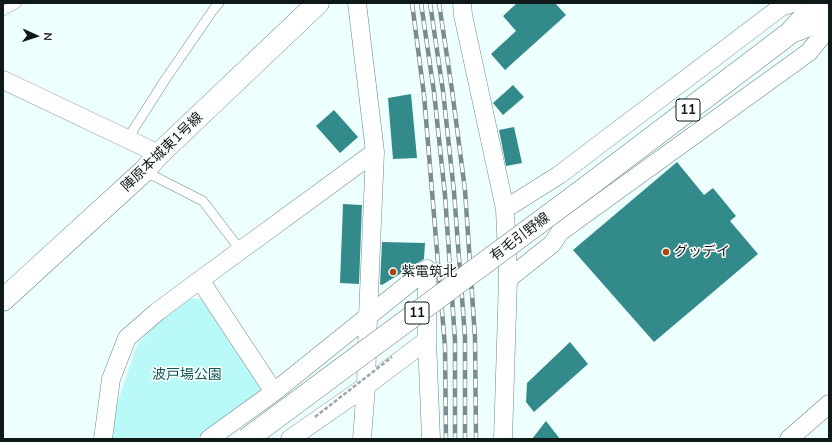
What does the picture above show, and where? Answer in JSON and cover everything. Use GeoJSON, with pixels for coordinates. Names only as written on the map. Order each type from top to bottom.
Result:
{"type":"FeatureCollection","features":[{"type":"Feature","properties":{"kind":"main road","name":"陣原本城東1号線"},"geometry":{"type":"LineString","coordinates":[[3,300],[144,171],[159,154],[318,3]]}},
{"type":"Feature","properties":{"kind":"main road","name":"有毛引野線"},"geometry":{"type":"LineString","coordinates":[[247,439],[587,187],[790,32],[817,3]]}},
{"type":"Feature","properties":{"kind":"main road","name":"有毛引野線"},"geometry":{"type":"LineString","coordinates":[[790,32],[829,16]]}},
{"type":"Feature","properties":{"kind":"street"},"geometry":{"type":"LineString","coordinates":[[357,3],[375,152],[366,381],[362,439]]}},
{"type":"Feature","properties":{"kind":"street"},"geometry":{"type":"LineString","coordinates":[[462,3],[463,15],[506,209],[508,280],[503,439]]}},
{"type":"Feature","properties":{"kind":"street"},"geometry":{"type":"LineString","coordinates":[[506,209],[559,175],[781,7],[792,3]]}},
{"type":"Feature","properties":{"kind":"street"},"geometry":{"type":"LineString","coordinates":[[508,280],[552,244],[560,232],[809,52],[829,27]]}},
{"type":"Feature","properties":{"kind":"street"},"geometry":{"type":"LineString","coordinates":[[3,80],[159,154]]}},
{"type":"Feature","properties":{"kind":"street"},"geometry":{"type":"LineString","coordinates":[[103,439],[111,379],[127,338],[157,312],[375,152]]}},
{"type":"Feature","properties":{"kind":"street"},"geometry":{"type":"LineString","coordinates":[[209,439],[274,392],[427,268],[427,340],[431,439]]}},
{"type":"Feature","properties":{"kind":"street"},"geometry":{"type":"LineString","coordinates":[[200,280],[274,392]]}},
{"type":"Feature","properties":{"kind":"street"},"geometry":{"type":"LineString","coordinates":[[290,439],[366,381],[427,340]]}},
{"type":"Feature","properties":{"kind":"street"},"geometry":{"type":"LineString","coordinates":[[789,439],[829,404]]}},
{"type":"Feature","properties":{"kind":"lane"},"geometry":{"type":"LineString","coordinates":[[3,11],[17,3]]}},
{"type":"Feature","properties":{"kind":"lane"},"geometry":{"type":"LineString","coordinates":[[128,138],[165,80],[219,3]]}},
{"type":"Feature","properties":{"kind":"lane"},"geometry":{"type":"LineString","coordinates":[[144,171],[203,201],[241,251]]}},
{"type":"Feature","properties":{"kind":"path"},"geometry":{"type":"LineString","coordinates":[[315,417],[366,381]]}},
{"type":"Feature","properties":{"kind":"green space","name":"波戸場公園"},"geometry":{"type":"Polygon","coordinates":[[[189,299],[202,299],[262,382],[261,391],[196,439],[112,439],[117,404],[137,345],[159,321],[189,299]]]}},
{"type":"Feature","properties":{"kind":"building"},"geometry":{"type":"Polygon","coordinates":[[[517,3],[555,3],[566,15],[505,70],[491,54],[516,31],[503,16],[517,3]]]}},
{"type":"Feature","properties":{"kind":"building"},"geometry":{"type":"Polygon","coordinates":[[[513,85],[524,97],[503,115],[493,103],[513,85]]]}},
{"type":"Feature","properties":{"kind":"building"},"geometry":{"type":"Polygon","coordinates":[[[411,94],[417,158],[393,159],[388,98],[411,94]]]}},
{"type":"Feature","properties":{"kind":"building"},"geometry":{"type":"Polygon","coordinates":[[[334,110],[358,137],[340,153],[316,126],[334,110]]]}},
{"type":"Feature","properties":{"kind":"building"},"geometry":{"type":"Polygon","coordinates":[[[514,127],[522,163],[506,166],[499,130],[514,127]]]}},
{"type":"Feature","properties":{"kind":"building","name":"グッデイ"},"geometry":{"type":"Polygon","coordinates":[[[677,162],[704,195],[713,188],[736,216],[730,221],[758,254],[654,342],[573,250],[677,162]]]}},
{"type":"Feature","properties":{"kind":"building"},"geometry":{"type":"Polygon","coordinates":[[[343,204],[362,205],[359,284],[340,283],[343,204]]]}},
{"type":"Feature","properties":{"kind":"building","name":"紫電筑北"},"geometry":{"type":"Polygon","coordinates":[[[382,242],[425,243],[424,259],[382,285],[380,284],[382,242]]]}},
{"type":"Feature","properties":{"kind":"building"},"geometry":{"type":"Polygon","coordinates":[[[570,342],[588,364],[534,412],[526,402],[527,383],[570,342]]]}},
{"type":"Feature","properties":{"kind":"building"},"geometry":{"type":"Polygon","coordinates":[[[546,421],[560,439],[532,439],[546,421]]]}},
{"type":"Feature","properties":{"kind":"railway"},"geometry":{"type":"LineString","coordinates":[[412,3],[424,95],[445,347],[446,439]]}},
{"type":"Feature","properties":{"kind":"railway"},"geometry":{"type":"LineString","coordinates":[[421,3],[434,92],[445,195],[455,341],[455,439]]}},
{"type":"Feature","properties":{"kind":"railway"},"geometry":{"type":"LineString","coordinates":[[430,3],[443,91],[454,192],[465,337],[465,439]]}},
{"type":"Feature","properties":{"kind":"railway"},"geometry":{"type":"LineString","coordinates":[[439,3],[465,190],[475,338],[476,439]]}},
{"type":"Feature","properties":{"kind":"place","name":"グッデイ"},"geometry":{"type":"Point","coordinates":[666,252]}},
{"type":"Feature","properties":{"kind":"place","name":"紫電筑北"},"geometry":{"type":"Point","coordinates":[393,272]}}]}
